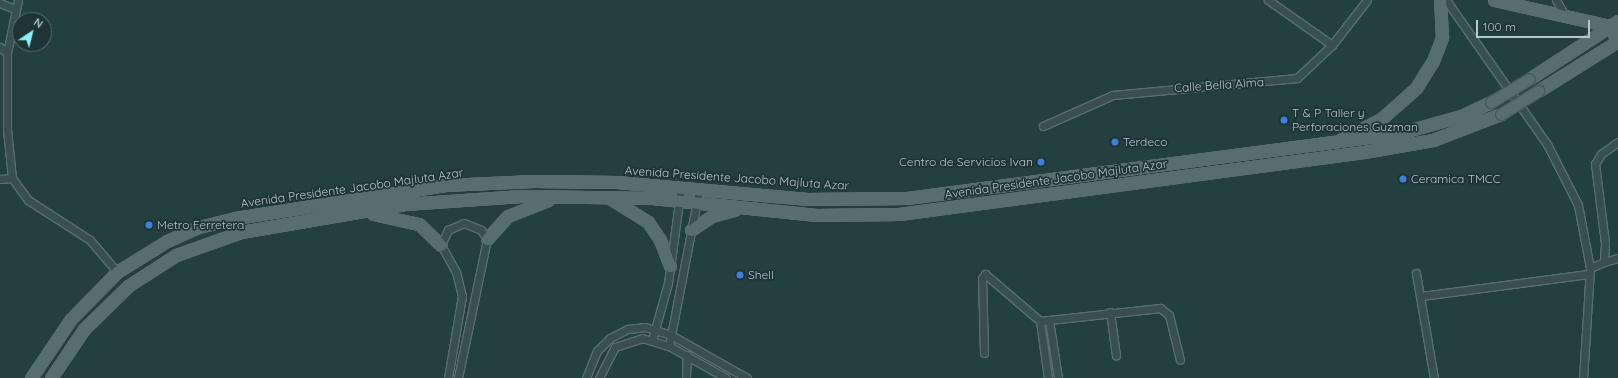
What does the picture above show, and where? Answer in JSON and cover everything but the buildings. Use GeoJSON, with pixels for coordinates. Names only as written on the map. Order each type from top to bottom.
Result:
{"type":"FeatureCollection","features":[{"type":"Feature","properties":{"kind":"main road"},"geometry":{"type":"LineString","coordinates":[[1335,142],[1381,119],[1416,88],[1433,61],[1442,37],[1440,0]]}},
{"type":"Feature","properties":{"kind":"main road"},"geometry":{"type":"LineString","coordinates":[[1494,0],[1567,19],[1614,24],[1618,41]]}},
{"type":"Feature","properties":{"kind":"main road","name":"Avenida Presidente Jacobo Majluta Azar"},"geometry":{"type":"LineString","coordinates":[[30,378],[71,319],[117,272],[167,241],[199,227],[276,210],[437,186],[534,181],[681,187],[699,190],[807,199],[899,199],[1335,142],[1432,125],[1491,102],[1614,24]]}},
{"type":"Feature","properties":{"kind":"main road","name":"Avenida Presidente Jacobo Majluta Azar"},"geometry":{"type":"LineString","coordinates":[[51,378],[106,304],[144,274],[176,255],[241,232],[450,200],[558,197],[607,196],[838,216],[898,214],[1364,152],[1433,140],[1501,114],[1618,41]]}},
{"type":"Feature","properties":{"kind":"main road"},"geometry":{"type":"LineString","coordinates":[[607,196],[648,222],[660,240],[670,266]]}},
{"type":"Feature","properties":{"kind":"main road"},"geometry":{"type":"LineString","coordinates":[[487,239],[508,216],[558,197]]}},
{"type":"Feature","properties":{"kind":"main road"},"geometry":{"type":"LineString","coordinates":[[691,230],[712,216],[746,209]]}},
{"type":"Feature","properties":{"kind":"main road"},"geometry":{"type":"LineString","coordinates":[[362,213],[410,221],[441,245]]}},
{"type":"Feature","properties":{"kind":"street"},"geometry":{"type":"LineString","coordinates":[[18,0],[7,53],[7,129],[12,178],[28,200],[90,240],[117,272]]}},
{"type":"Feature","properties":{"kind":"street"},"geometry":{"type":"LineString","coordinates":[[1268,0],[1332,45]]}},
{"type":"Feature","properties":{"kind":"street","name":"Calle Bella Alma"},"geometry":{"type":"LineString","coordinates":[[1043,126],[1113,95],[1297,78],[1332,45],[1367,0]]}},
{"type":"Feature","properties":{"kind":"street"},"geometry":{"type":"LineString","coordinates":[[1446,0],[1547,144],[1570,185],[1584,226],[1589,271],[1583,378]]}},
{"type":"Feature","properties":{"kind":"street"},"geometry":{"type":"LineString","coordinates":[[1556,0],[1567,19]]}},
{"type":"Feature","properties":{"kind":"street"},"geometry":{"type":"LineString","coordinates":[[0,3],[15,9]]}},
{"type":"Feature","properties":{"kind":"street"},"geometry":{"type":"LineString","coordinates":[[0,48],[7,53]]}},
{"type":"Feature","properties":{"kind":"street"},"geometry":{"type":"LineString","coordinates":[[1604,262],[1605,243],[1595,164],[1600,154],[1618,142]]}},
{"type":"Feature","properties":{"kind":"street"},"geometry":{"type":"LineString","coordinates":[[0,179],[12,178]]}},
{"type":"Feature","properties":{"kind":"street"},"geometry":{"type":"LineString","coordinates":[[652,340],[668,284],[681,187]]}},
{"type":"Feature","properties":{"kind":"street"},"geometry":{"type":"LineString","coordinates":[[669,346],[682,288],[699,190]]}},
{"type":"Feature","properties":{"kind":"street"},"geometry":{"type":"LineString","coordinates":[[448,378],[462,296],[456,272],[441,245],[448,230],[464,223],[481,230],[487,239],[458,378]]}},
{"type":"Feature","properties":{"kind":"street"},"geometry":{"type":"LineString","coordinates":[[1422,296],[1589,271],[1604,262],[1618,258]]}},
{"type":"Feature","properties":{"kind":"street"},"geometry":{"type":"LineString","coordinates":[[1416,273],[1422,296],[1434,378]]}},
{"type":"Feature","properties":{"kind":"street"},"geometry":{"type":"LineString","coordinates":[[984,353],[983,275],[988,275],[1040,320],[1160,308],[1166,312],[1180,360]]}},
{"type":"Feature","properties":{"kind":"street"},"geometry":{"type":"LineString","coordinates":[[668,284],[682,288]]}},
{"type":"Feature","properties":{"kind":"street"},"geometry":{"type":"LineString","coordinates":[[1110,312],[1116,356]]}},
{"type":"Feature","properties":{"kind":"street"},"geometry":{"type":"LineString","coordinates":[[1040,320],[1048,378]]}},
{"type":"Feature","properties":{"kind":"street"},"geometry":{"type":"LineString","coordinates":[[1049,320],[1058,378]]}},
{"type":"Feature","properties":{"kind":"street"},"geometry":{"type":"LineString","coordinates":[[586,378],[597,351],[610,338],[628,329],[656,329],[671,335],[747,378]]}},
{"type":"Feature","properties":{"kind":"street"},"geometry":{"type":"LineString","coordinates":[[599,378],[615,347],[630,339],[652,340],[669,346],[726,378]]}},
{"type":"Feature","properties":{"kind":"street"},"geometry":{"type":"LineString","coordinates":[[686,378],[687,355]]}},
{"type":"Feature","properties":{"kind":"place","name":"T & P Taller y Perforaciones Guzman"},"geometry":{"type":"Point","coordinates":[1284,120]}},
{"type":"Feature","properties":{"kind":"place","name":"Terdeco"},"geometry":{"type":"Point","coordinates":[1115,142]}},
{"type":"Feature","properties":{"kind":"place","name":"Centro de Servicios Ivan"},"geometry":{"type":"Point","coordinates":[1041,162]}},
{"type":"Feature","properties":{"kind":"place","name":"Ceramica TMCC"},"geometry":{"type":"Point","coordinates":[1403,179]}},
{"type":"Feature","properties":{"kind":"place","name":"Metro Ferretera"},"geometry":{"type":"Point","coordinates":[149,225]}},
{"type":"Feature","properties":{"kind":"place","name":"Shell"},"geometry":{"type":"Point","coordinates":[740,275]}}]}
